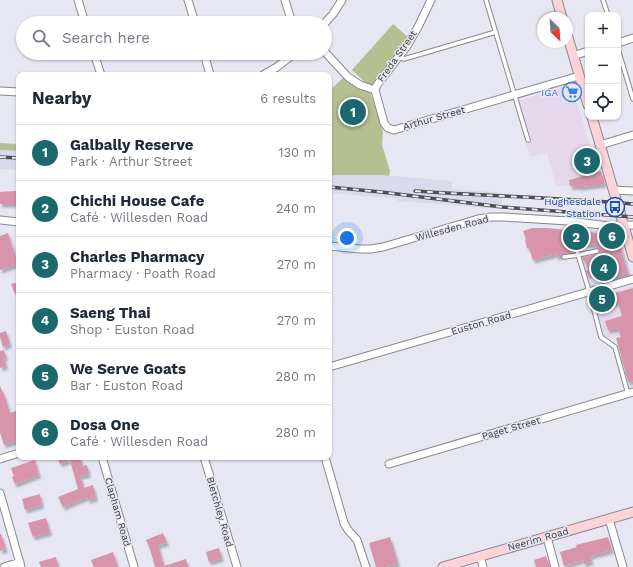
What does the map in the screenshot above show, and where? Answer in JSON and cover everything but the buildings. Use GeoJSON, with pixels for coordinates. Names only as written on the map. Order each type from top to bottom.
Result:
{"type":"FeatureCollection","features":[{"type":"Feature","properties":{"kind":"street"},"geometry":{"type":"LineString","coordinates":[[78,0],[83,16]]}},
{"type":"Feature","properties":{"kind":"street"},"geometry":{"type":"LineString","coordinates":[[188,0],[193,16]]}},
{"type":"Feature","properties":{"kind":"street"},"geometry":{"type":"LineString","coordinates":[[285,0],[290,16]]}},
{"type":"Feature","properties":{"kind":"street"},"geometry":{"type":"LineString","coordinates":[[331,16],[342,0]]}},
{"type":"Feature","properties":{"kind":"street","name":"Freda Street"},"geometry":{"type":"LineString","coordinates":[[375,90],[375,87],[400,56],[418,27],[431,0]]}},
{"type":"Feature","properties":{"kind":"street"},"geometry":{"type":"LineString","coordinates":[[557,0],[560,12]]}},
{"type":"Feature","properties":{"kind":"street"},"geometry":{"type":"LineString","coordinates":[[621,42],[633,38]]}},
{"type":"Feature","properties":{"kind":"street"},"geometry":{"type":"LineString","coordinates":[[571,48],[585,95]]}},
{"type":"Feature","properties":{"kind":"street"},"geometry":{"type":"LineString","coordinates":[[573,56],[585,52]]}},
{"type":"Feature","properties":{"kind":"street"},"geometry":{"type":"LineString","coordinates":[[96,60],[99,72]]}},
{"type":"Feature","properties":{"kind":"street"},"geometry":{"type":"LineString","coordinates":[[206,60],[209,72]]}},
{"type":"Feature","properties":{"kind":"street"},"geometry":{"type":"LineString","coordinates":[[268,72],[286,60]]}},
{"type":"Feature","properties":{"kind":"street"},"geometry":{"type":"LineString","coordinates":[[332,60],[348,77],[360,85],[375,90]]}},
{"type":"Feature","properties":{"kind":"street","name":"Arthur Street"},"geometry":{"type":"LineString","coordinates":[[375,90],[384,123],[388,128],[394,130],[579,76]]}},
{"type":"Feature","properties":{"kind":"street"},"geometry":{"type":"LineString","coordinates":[[0,90],[16,92]]}},
{"type":"Feature","properties":{"kind":"street"},"geometry":{"type":"LineString","coordinates":[[593,120],[633,257]]}},
{"type":"Feature","properties":{"kind":"street"},"geometry":{"type":"LineString","coordinates":[[600,145],[633,135]]}},
{"type":"Feature","properties":{"kind":"street"},"geometry":{"type":"LineString","coordinates":[[613,190],[633,191]]}},
{"type":"Feature","properties":{"kind":"street","name":"Willesden Road"},"geometry":{"type":"LineString","coordinates":[[332,246],[371,249],[383,247],[478,219],[491,217],[568,221],[609,226],[633,225]]}},
{"type":"Feature","properties":{"kind":"street"},"geometry":{"type":"LineString","coordinates":[[0,220],[16,222]]}},
{"type":"Feature","properties":{"kind":"street","name":"Euston Road"},"geometry":{"type":"LineString","coordinates":[[332,366],[633,279]]}},
{"type":"Feature","properties":{"kind":"street","name":"Paget Street"},"geometry":{"type":"LineString","coordinates":[[389,464],[631,393]]}},
{"type":"Feature","properties":{"kind":"street"},"geometry":{"type":"LineString","coordinates":[[0,459],[16,454]]}},
{"type":"Feature","properties":{"kind":"street","name":"Clapham Road"},"geometry":{"type":"LineString","coordinates":[[103,460],[134,567]]}},
{"type":"Feature","properties":{"kind":"street","name":"Bletchley Road"},"geometry":{"type":"LineString","coordinates":[[205,460],[237,567]]}},
{"type":"Feature","properties":{"kind":"street"},"geometry":{"type":"LineString","coordinates":[[325,460],[344,523],[359,544],[366,567]]}},
{"type":"Feature","properties":{"kind":"street"},"geometry":{"type":"LineString","coordinates":[[0,493],[21,565],[4,567]]}},
{"type":"Feature","properties":{"kind":"street","name":"Neerim Road"},"geometry":{"type":"LineString","coordinates":[[443,567],[633,512]]}},
{"type":"Feature","properties":{"kind":"street"},"geometry":{"type":"LineString","coordinates":[[609,519],[623,567]]}},
{"type":"Feature","properties":{"kind":"street"},"geometry":{"type":"LineString","coordinates":[[546,537],[556,567]]}},
{"type":"Feature","properties":{"kind":"street"},"geometry":{"type":"LineString","coordinates":[[480,556],[484,567]]}},
{"type":"Feature","properties":{"kind":"lane"},"geometry":{"type":"LineString","coordinates":[[486,0],[528,140]]}},
{"type":"Feature","properties":{"kind":"lane"},"geometry":{"type":"LineString","coordinates":[[603,0],[607,12]]}},
{"type":"Feature","properties":{"kind":"lane"},"geometry":{"type":"LineString","coordinates":[[400,56],[404,59],[496,32]]}},
{"type":"Feature","properties":{"kind":"lane"},"geometry":{"type":"LineString","coordinates":[[621,60],[633,99]]}},
{"type":"Feature","properties":{"kind":"lane"},"geometry":{"type":"LineString","coordinates":[[568,221],[601,337],[615,347],[631,393]]}},
{"type":"Feature","properties":{"kind":"lane"},"geometry":{"type":"LineString","coordinates":[[564,257],[597,251]]}},
{"type":"Feature","properties":{"kind":"shaded area"},"geometry":{"type":"Polygon","coordinates":[[[572,84],[602,185],[581,187],[556,185],[547,153],[530,157],[514,102],[572,84]]]}},
{"type":"Feature","properties":{"kind":"shaded area"},"geometry":{"type":"Polygon","coordinates":[[[0,150],[16,151],[16,170],[0,169],[0,150]]]}},
{"type":"Feature","properties":{"kind":"shaded area"},"geometry":{"type":"Polygon","coordinates":[[[332,175],[382,175],[452,181],[452,189],[503,193],[501,209],[398,201],[397,199],[334,193],[333,195],[332,175]]]}},
{"type":"Feature","properties":{"kind":"shaded area"},"geometry":{"type":"Polygon","coordinates":[[[571,230],[612,231],[618,234],[631,275],[589,288],[571,230]]]}},
{"type":"Feature","properties":{"kind":"shaded area"},"geometry":{"type":"Polygon","coordinates":[[[633,286],[633,332],[603,341],[590,298],[633,286]]]}},
{"type":"Feature","properties":{"kind":"green space"},"geometry":{"type":"Polygon","coordinates":[[[393,24],[408,37],[392,61],[370,87],[352,70],[393,24]]]}},
{"type":"Feature","properties":{"kind":"green space"},"geometry":{"type":"Polygon","coordinates":[[[343,78],[370,92],[383,131],[382,145],[390,171],[389,176],[332,175],[332,88],[343,78]]]}},
{"type":"Feature","properties":{"kind":"green space"},"geometry":{"type":"Polygon","coordinates":[[[0,143],[16,144],[16,151],[0,150],[0,143]]]}},
{"type":"Feature","properties":{"kind":"railway"},"geometry":{"type":"LineString","coordinates":[[0,157],[16,158]]}},
{"type":"Feature","properties":{"kind":"railway"},"geometry":{"type":"LineString","coordinates":[[332,187],[502,207],[633,217]]}},
{"type":"Feature","properties":{"kind":"railway"},"geometry":{"type":"LineString","coordinates":[[415,191],[633,204]]}},
{"type":"Feature","properties":{"kind":"place","name":"IGA"},"geometry":{"type":"Point","coordinates":[572,92]}},
{"type":"Feature","properties":{"kind":"place","name":"Galbally Reserve"},"geometry":{"type":"Point","coordinates":[353,112]}},
{"type":"Feature","properties":{"kind":"place","name":"Charles Pharmacy"},"geometry":{"type":"Point","coordinates":[587,161]}},
{"type":"Feature","properties":{"kind":"place","name":"Hughesdale Station"},"geometry":{"type":"Point","coordinates":[615,207]}},
{"type":"Feature","properties":{"kind":"place","name":"Dosa One"},"geometry":{"type":"Point","coordinates":[612,236]}},
{"type":"Feature","properties":{"kind":"place","name":"Chichi House Cafe"},"geometry":{"type":"Point","coordinates":[576,237]}},
{"type":"Feature","properties":{"kind":"place","name":"Saeng Thai"},"geometry":{"type":"Point","coordinates":[604,268]}},
{"type":"Feature","properties":{"kind":"place","name":"We Serve Goats"},"geometry":{"type":"Point","coordinates":[602,299]}}]}
